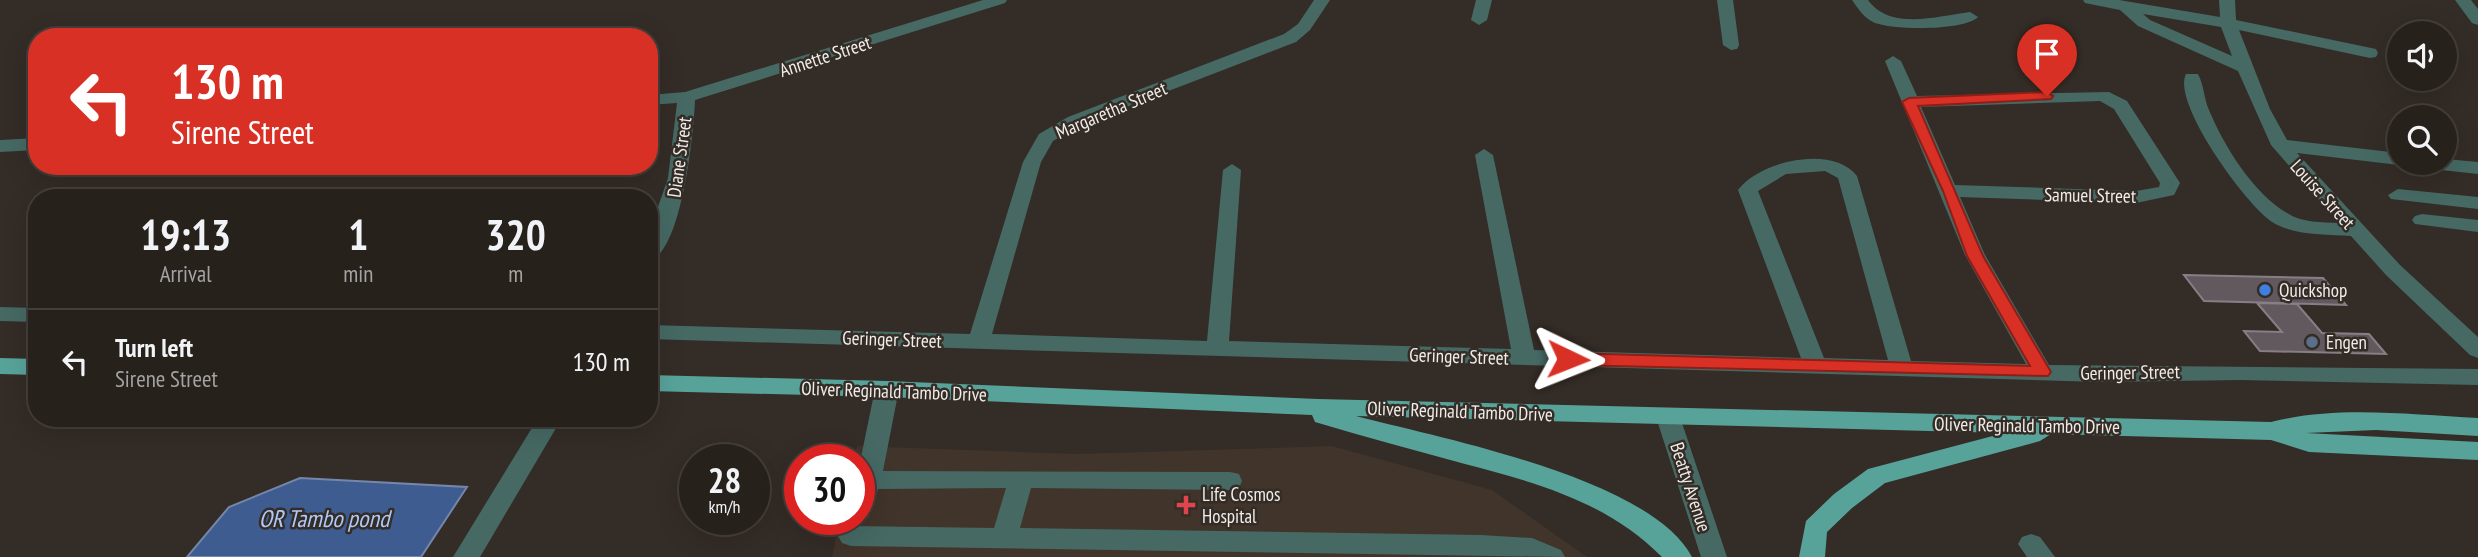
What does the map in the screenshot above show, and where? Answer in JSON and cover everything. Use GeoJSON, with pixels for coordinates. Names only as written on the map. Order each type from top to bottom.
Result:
{"type":"FeatureCollection","features":[{"type":"Feature","properties":{"kind":"main road"},"geometry":{"type":"LineString","coordinates":[[0,366],[28,367]]}},
{"type":"Feature","properties":{"kind":"main road","name":"Oliver Reginald Tambo Drive"},"geometry":{"type":"LineString","coordinates":[[658,383],[1668,417],[2272,431],[2295,425],[2362,422],[2478,426]]}},
{"type":"Feature","properties":{"kind":"main road"},"geometry":{"type":"LineString","coordinates":[[1287,406],[1565,481],[1612,503],[1662,539],[1679,557]]}},
{"type":"Feature","properties":{"kind":"main road"},"geometry":{"type":"LineString","coordinates":[[1812,557],[1815,527],[1843,501],[1877,476],[2063,426]]}},
{"type":"Feature","properties":{"kind":"main road","name":"Oliver Reginald Tambo Drive"},"geometry":{"type":"LineString","coordinates":[[2272,431],[2309,443],[2478,451]]}},
{"type":"Feature","properties":{"kind":"street","name":"Annette Street"},"geometry":{"type":"LineString","coordinates":[[658,99],[685,97],[999,0]]}},
{"type":"Feature","properties":{"kind":"street","name":"Margaretha Street"},"geometry":{"type":"LineString","coordinates":[[979,342],[1028,174],[1039,145],[1046,138],[1074,121],[1290,38],[1304,27],[1322,0]]}},
{"type":"Feature","properties":{"kind":"street"},"geometry":{"type":"LineString","coordinates":[[1479,20],[1484,0]]}},
{"type":"Feature","properties":{"kind":"street"},"geometry":{"type":"LineString","coordinates":[[1725,0],[1731,45]]}},
{"type":"Feature","properties":{"kind":"street"},"geometry":{"type":"LineString","coordinates":[[1860,0],[1867,13],[1891,23],[1970,17]]}},
{"type":"Feature","properties":{"kind":"street"},"geometry":{"type":"LineString","coordinates":[[2091,0],[2228,23],[2370,53]]}},
{"type":"Feature","properties":{"kind":"street","name":"Louise Street"},"geometry":{"type":"LineString","coordinates":[[2227,0],[2228,23],[2264,116],[2280,145],[2355,230],[2478,350]]}},
{"type":"Feature","properties":{"kind":"street"},"geometry":{"type":"LineString","coordinates":[[2463,0],[2478,20]]}},
{"type":"Feature","properties":{"kind":"street"},"geometry":{"type":"LineString","coordinates":[[2124,6],[2144,23],[2246,68]]}},
{"type":"Feature","properties":{"kind":"street"},"geometry":{"type":"LineString","coordinates":[[1893,61],[1950,191],[1975,256],[2042,372]]}},
{"type":"Feature","properties":{"kind":"street"},"geometry":{"type":"LineString","coordinates":[[2192,78],[2191,93],[2218,145],[2266,208],[2301,226],[2355,230]]}},
{"type":"Feature","properties":{"kind":"street","name":"Samuel Street"},"geometry":{"type":"LineString","coordinates":[[1909,102],[2103,96],[2121,105],[2170,183],[2167,191],[2136,197],[1950,191]]}},
{"type":"Feature","properties":{"kind":"street","name":"Diane Street"},"geometry":{"type":"LineString","coordinates":[[658,236],[671,208],[680,176],[685,97]]}},
{"type":"Feature","properties":{"kind":"street"},"geometry":{"type":"LineString","coordinates":[[0,146],[28,144]]}},
{"type":"Feature","properties":{"kind":"street"},"geometry":{"type":"LineString","coordinates":[[2280,145],[2387,158]]}},
{"type":"Feature","properties":{"kind":"street"},"geometry":{"type":"LineString","coordinates":[[1484,155],[1524,358]]}},
{"type":"Feature","properties":{"kind":"street"},"geometry":{"type":"LineString","coordinates":[[1815,365],[1748,190],[1763,177],[1822,163],[1836,167],[1847,176],[1902,368]]}},
{"type":"Feature","properties":{"kind":"street"},"geometry":{"type":"LineString","coordinates":[[2457,166],[2478,168]]}},
{"type":"Feature","properties":{"kind":"street"},"geometry":{"type":"LineString","coordinates":[[1217,348],[1232,170]]}},
{"type":"Feature","properties":{"kind":"street"},"geometry":{"type":"LineString","coordinates":[[2398,195],[2478,203]]}},
{"type":"Feature","properties":{"kind":"street"},"geometry":{"type":"LineString","coordinates":[[2421,220],[2478,226]]}},
{"type":"Feature","properties":{"kind":"street"},"geometry":{"type":"LineString","coordinates":[[0,314],[28,315]]}},
{"type":"Feature","properties":{"kind":"street","name":"Geringer Street"},"geometry":{"type":"LineString","coordinates":[[658,332],[2099,374],[2177,370],[2332,377],[2478,377]]}},
{"type":"Feature","properties":{"kind":"street"},"geometry":{"type":"LineString","coordinates":[[875,450],[887,389]]}},
{"type":"Feature","properties":{"kind":"street","name":"Beatty Avenue"},"geometry":{"type":"LineString","coordinates":[[1668,417],[1714,557]]}},
{"type":"Feature","properties":{"kind":"street"},"geometry":{"type":"LineString","coordinates":[[466,557],[545,427]]}},
{"type":"Feature","properties":{"kind":"street"},"geometry":{"type":"LineString","coordinates":[[1004,539],[1021,479]]}},
{"type":"Feature","properties":{"kind":"street"},"geometry":{"type":"LineString","coordinates":[[875,480],[1230,481]]}},
{"type":"Feature","properties":{"kind":"street"},"geometry":{"type":"LineString","coordinates":[[851,538],[1481,545],[1532,548],[1552,557]]}},
{"type":"Feature","properties":{"kind":"shaded area","name":"Life Cosmos Hospital"},"geometry":{"type":"Polygon","coordinates":[[[1332,446],[1492,490],[1587,557],[832,557],[837,535],[875,535],[875,447],[1077,454],[1332,446]]]}},
{"type":"Feature","properties":{"kind":"water","name":"OR Tambo pond"},"geometry":{"type":"Polygon","coordinates":[[[300,478],[467,487],[421,557],[187,557],[229,507],[300,478]]]}},
{"type":"Feature","properties":{"kind":"building"},"geometry":{"type":"Polygon","coordinates":[[[2184,275],[2323,278],[2346,305],[2204,301],[2184,275]]]}},
{"type":"Feature","properties":{"kind":"building"},"geometry":{"type":"Polygon","coordinates":[[[2257,303],[2297,304],[2322,333],[2369,334],[2386,354],[2260,351],[2244,331],[2282,332],[2257,303]]]}},
{"type":"Feature","properties":{"kind":"place","name":"Quickshop"},"geometry":{"type":"Point","coordinates":[2265,290]}},
{"type":"Feature","properties":{"kind":"place","name":"Engen"},"geometry":{"type":"Point","coordinates":[2312,342]}},
{"type":"Feature","properties":{"kind":"place","name":"Life Cosmos Hospital"},"geometry":{"type":"Point","coordinates":[1186,505]}},
{"type":"Feature","properties":{"kind":"route"},"geometry":{"type":"LineString","coordinates":[[1568,359],[2042,372],[1975,256],[1950,191],[1909,102],[2047,96]]}}]}
